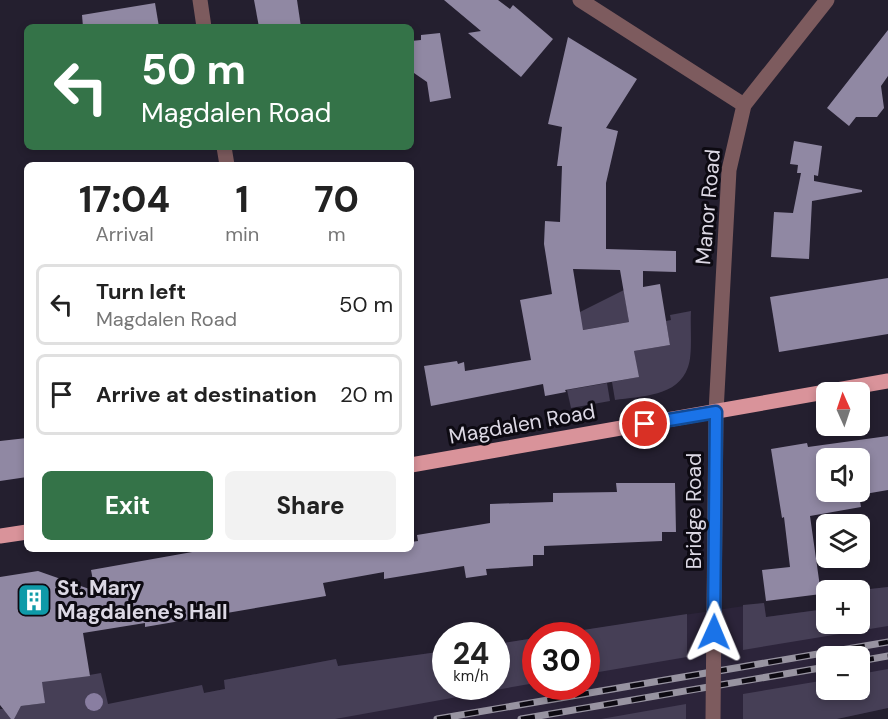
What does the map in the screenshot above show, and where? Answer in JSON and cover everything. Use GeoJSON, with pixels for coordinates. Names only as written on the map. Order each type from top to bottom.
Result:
{"type":"FeatureCollection","features":[{"type":"Feature","properties":{"kind":"main road","name":"Magdalen Road"},"geometry":{"type":"LineString","coordinates":[[414,464],[888,381]]}},
{"type":"Feature","properties":{"kind":"main road"},"geometry":{"type":"LineString","coordinates":[[0,536],[24,532]]}},
{"type":"Feature","properties":{"kind":"street"},"geometry":{"type":"LineString","coordinates":[[200,0],[204,24]]}},
{"type":"Feature","properties":{"kind":"street"},"geometry":{"type":"LineString","coordinates":[[580,0],[744,105]]}},
{"type":"Feature","properties":{"kind":"street","name":"Manor Road"},"geometry":{"type":"LineString","coordinates":[[716,412],[729,170],[744,105],[827,0]]}},
{"type":"Feature","properties":{"kind":"street","name":"Bridge Road"},"geometry":{"type":"LineString","coordinates":[[713,719],[716,412]]}},
{"type":"Feature","properties":{"kind":"shaded area"},"geometry":{"type":"Polygon","coordinates":[[[624,290],[629,322],[559,334],[556,316],[580,312],[624,290]]]}},
{"type":"Feature","properties":{"kind":"shaded area"},"geometry":{"type":"Polygon","coordinates":[[[691,311],[690,355],[683,377],[667,390],[647,396],[615,400],[612,382],[638,377],[634,351],[670,345],[666,321],[671,320],[670,315],[691,311]]]}},
{"type":"Feature","properties":{"kind":"shaded area"},"geometry":{"type":"Polygon","coordinates":[[[607,383],[610,401],[571,408],[567,390],[607,383]]]}},
{"type":"Feature","properties":{"kind":"shaded area"},"geometry":{"type":"Polygon","coordinates":[[[888,587],[888,708],[836,719],[110,719],[159,694],[202,685],[204,693],[225,689],[224,680],[336,659],[338,666],[432,653],[432,700],[510,700],[510,642],[522,640],[522,700],[600,700],[600,628],[764,603],[766,617],[816,610],[816,634],[870,634],[870,589],[888,587]]]}},
{"type":"Feature","properties":{"kind":"shaded area"},"geometry":{"type":"Polygon","coordinates":[[[888,587],[888,626],[870,629],[870,589],[888,587]]]}},
{"type":"Feature","properties":{"kind":"shaded area"},"geometry":{"type":"Polygon","coordinates":[[[764,603],[766,617],[816,610],[816,634],[840,634],[743,650],[743,605],[764,603]]]}},
{"type":"Feature","properties":{"kind":"shaded area"},"geometry":{"type":"Polygon","coordinates":[[[687,614],[687,657],[600,672],[600,627],[687,614]]]}},
{"type":"Feature","properties":{"kind":"shaded area"},"geometry":{"type":"Polygon","coordinates":[[[522,640],[522,685],[510,688],[510,642],[522,640]]]}},
{"type":"Feature","properties":{"kind":"shaded area"},"geometry":{"type":"Polygon","coordinates":[[[432,653],[432,700],[441,700],[335,719],[0,719],[0,709],[8,714],[17,713],[21,706],[44,703],[41,675],[66,679],[101,673],[108,704],[202,685],[204,693],[225,689],[224,680],[336,659],[338,666],[432,653]]]}},
{"type":"Feature","properties":{"kind":"shaded area"},"geometry":{"type":"Polygon","coordinates":[[[888,669],[888,708],[837,719],[743,719],[743,694],[816,682],[816,700],[870,700],[870,672],[888,669]]]}},
{"type":"Feature","properties":{"kind":"shaded area"},"geometry":{"type":"Polygon","coordinates":[[[686,704],[686,719],[601,719],[686,704]]]}},
{"type":"Feature","properties":{"kind":"building"},"geometry":{"type":"Polygon","coordinates":[[[254,0],[297,0],[301,24],[258,24],[254,0]]]}},
{"type":"Feature","properties":{"kind":"building"},"geometry":{"type":"Polygon","coordinates":[[[444,0],[498,0],[510,9],[513,5],[553,39],[521,77],[468,33],[481,31],[444,0]]]}},
{"type":"Feature","properties":{"kind":"building"},"geometry":{"type":"Polygon","coordinates":[[[155,3],[158,24],[83,24],[82,15],[155,3]]]}},
{"type":"Feature","properties":{"kind":"building"},"geometry":{"type":"Polygon","coordinates":[[[888,30],[888,76],[881,86],[884,108],[877,117],[856,117],[849,126],[827,108],[888,30]]]}},
{"type":"Feature","properties":{"kind":"building"},"geometry":{"type":"Polygon","coordinates":[[[440,33],[451,98],[430,102],[427,82],[414,73],[414,41],[421,40],[421,35],[440,33]]]}},
{"type":"Feature","properties":{"kind":"building"},"geometry":{"type":"Polygon","coordinates":[[[568,37],[637,79],[606,128],[618,131],[606,183],[606,249],[676,251],[676,272],[643,271],[643,287],[660,284],[670,345],[634,351],[639,377],[565,390],[566,392],[545,396],[543,384],[431,406],[424,366],[457,361],[458,364],[464,362],[465,371],[531,360],[520,300],[552,294],[544,244],[545,221],[560,222],[562,166],[557,166],[562,127],[548,124],[568,37]],[[573,269],[583,330],[629,322],[620,270],[573,269]]]}},
{"type":"Feature","properties":{"kind":"building"},"geometry":{"type":"Polygon","coordinates":[[[794,141],[822,146],[818,176],[814,175],[814,181],[862,190],[862,192],[812,201],[809,259],[771,257],[774,212],[793,213],[801,173],[797,173],[798,165],[790,164],[794,141]]]}},
{"type":"Feature","properties":{"kind":"building"},"geometry":{"type":"Polygon","coordinates":[[[888,278],[888,334],[779,352],[770,297],[888,278]]]}},
{"type":"Feature","properties":{"kind":"building"},"geometry":{"type":"Polygon","coordinates":[[[888,436],[888,490],[870,493],[870,448],[816,448],[816,502],[860,502],[861,507],[810,516],[819,580],[816,580],[816,595],[766,601],[762,570],[790,567],[784,517],[782,518],[771,449],[807,443],[808,447],[888,436]]]}},
{"type":"Feature","properties":{"kind":"building"},"geometry":{"type":"Polygon","coordinates":[[[24,438],[24,477],[0,481],[0,441],[24,438]]]}},
{"type":"Feature","properties":{"kind":"building"},"geometry":{"type":"Polygon","coordinates":[[[616,483],[675,483],[676,532],[662,532],[662,541],[544,546],[544,555],[533,555],[533,566],[486,569],[487,575],[466,578],[464,566],[384,579],[384,572],[323,583],[326,596],[145,627],[145,623],[83,633],[90,676],[42,682],[45,703],[21,706],[14,719],[11,719],[0,705],[0,577],[38,571],[95,591],[91,570],[192,552],[414,552],[414,542],[418,541],[417,535],[490,523],[490,504],[553,502],[553,493],[617,492],[616,483]]]}},
{"type":"Feature","properties":{"kind":"railway"},"geometry":{"type":"LineString","coordinates":[[437,719],[888,642]]}},
{"type":"Feature","properties":{"kind":"railway"},"geometry":{"type":"LineString","coordinates":[[870,659],[888,656]]}},
{"type":"Feature","properties":{"kind":"railway"},"geometry":{"type":"LineString","coordinates":[[521,719],[816,669]]}},
{"type":"Feature","properties":{"kind":"place","name":"St. Mary Magdalene's Hall"},"geometry":{"type":"Point","coordinates":[34,600]}},
{"type":"Feature","properties":{"kind":"route"},"geometry":{"type":"LineString","coordinates":[[645,424],[716,412],[714,632]]}}]}
